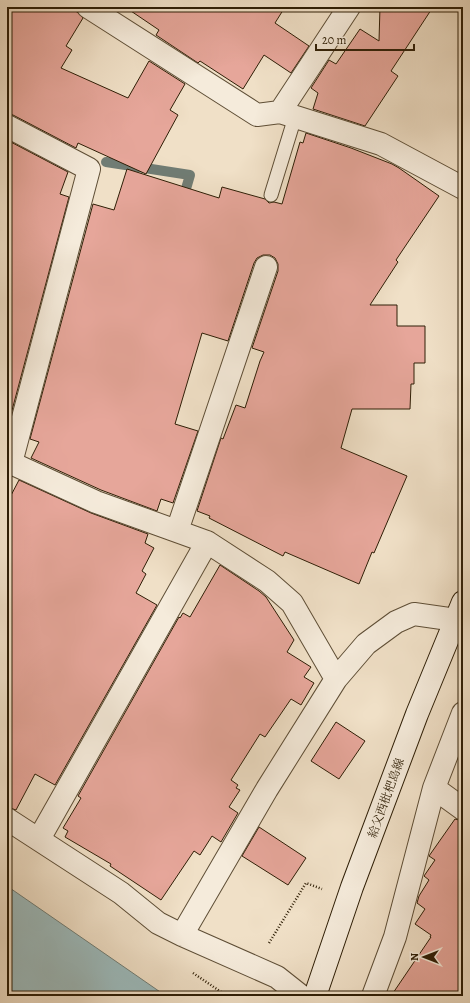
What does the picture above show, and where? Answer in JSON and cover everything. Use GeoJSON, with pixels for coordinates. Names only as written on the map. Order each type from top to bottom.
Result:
{"type":"FeatureCollection","features":[{"type":"Feature","properties":{"kind":"street"},"geometry":{"type":"LineString","coordinates":[[88,7],[257,115],[288,115],[381,144],[463,188]]}},
{"type":"Feature","properties":{"kind":"street"},"geometry":{"type":"LineString","coordinates":[[288,115],[349,7]]}},
{"type":"Feature","properties":{"kind":"street"},"geometry":{"type":"LineString","coordinates":[[7,126],[89,169],[8,464],[96,502],[207,542],[267,581],[292,602],[336,679]]}},
{"type":"Feature","properties":{"kind":"street"},"geometry":{"type":"LineString","coordinates":[[177,531],[266,267]]}},
{"type":"Feature","properties":{"kind":"street"},"geometry":{"type":"LineString","coordinates":[[39,839],[207,542]]}},
{"type":"Feature","properties":{"kind":"street"},"geometry":{"type":"LineString","coordinates":[[182,935],[267,789],[336,679],[366,644],[396,622],[414,614],[459,611]]}},
{"type":"Feature","properties":{"kind":"street","name":"給父西枇杷島線"},"geometry":{"type":"LineString","coordinates":[[318,989],[352,887],[412,728],[459,611]]}},
{"type":"Feature","properties":{"kind":"street"},"geometry":{"type":"LineString","coordinates":[[373,996],[395,937],[434,788],[463,713]]}},
{"type":"Feature","properties":{"kind":"street"},"geometry":{"type":"LineString","coordinates":[[434,788],[463,809]]}},
{"type":"Feature","properties":{"kind":"street"},"geometry":{"type":"LineString","coordinates":[[7,819],[121,893],[158,922],[182,935],[277,978],[301,996]]}},
{"type":"Feature","properties":{"kind":"lane"},"geometry":{"type":"LineString","coordinates":[[271,195],[288,115]]}},
{"type":"Feature","properties":{"kind":"path"},"geometry":{"type":"LineString","coordinates":[[254,967],[306,883],[325,890]]}},
{"type":"Feature","properties":{"kind":"water"},"geometry":{"type":"Polygon","coordinates":[[[7,886],[166,996],[13,996],[7,992],[7,886]]]}},
{"type":"Feature","properties":{"kind":"building"},"geometry":{"type":"Polygon","coordinates":[[[7,7],[68,7],[77,12],[83,18],[66,46],[72,50],[61,68],[128,98],[149,61],[185,84],[170,110],[178,115],[146,174],[78,143],[76,148],[13,115],[7,114],[7,7]]]}},
{"type":"Feature","properties":{"kind":"building"},"geometry":{"type":"Polygon","coordinates":[[[125,7],[285,7],[275,23],[309,46],[291,73],[264,55],[243,89],[200,61],[198,63],[156,35],[159,30],[125,7]]]}},
{"type":"Feature","properties":{"kind":"building"},"geometry":{"type":"Polygon","coordinates":[[[380,7],[433,7],[391,71],[398,76],[365,126],[313,109],[318,93],[311,88],[329,60],[336,64],[360,29],[379,41],[380,7]]]}},
{"type":"Feature","properties":{"kind":"building"},"geometry":{"type":"Polygon","coordinates":[[[306,133],[392,164],[439,196],[396,260],[398,262],[370,305],[397,305],[397,326],[425,326],[425,363],[414,363],[414,384],[411,384],[410,409],[352,409],[341,448],[407,476],[359,584],[285,552],[283,556],[209,518],[210,516],[197,511],[221,438],[223,439],[236,405],[245,408],[264,352],[252,348],[278,271],[278,264],[275,258],[270,255],[263,255],[257,258],[254,263],[228,341],[202,333],[175,424],[198,431],[173,503],[161,499],[157,511],[101,490],[31,458],[39,442],[30,439],[93,204],[114,210],[127,169],[219,198],[222,187],[265,199],[269,203],[274,202],[282,204],[300,142],[303,143],[306,133]]]}},
{"type":"Feature","properties":{"kind":"building"},"geometry":{"type":"Polygon","coordinates":[[[7,140],[68,172],[60,194],[69,197],[7,429],[7,140]]]}},
{"type":"Feature","properties":{"kind":"building"},"geometry":{"type":"Polygon","coordinates":[[[19,480],[91,513],[148,534],[145,543],[154,548],[142,571],[146,574],[136,593],[157,605],[55,785],[35,774],[16,810],[7,807],[7,503],[19,480]]]}},
{"type":"Feature","properties":{"kind":"building"},"geometry":{"type":"Polygon","coordinates":[[[220,565],[266,597],[294,640],[287,652],[311,667],[304,677],[314,683],[301,705],[291,699],[265,737],[260,734],[231,780],[238,785],[236,788],[240,790],[229,807],[238,813],[221,842],[212,836],[200,855],[194,851],[161,900],[110,866],[111,864],[65,837],[68,831],[63,828],[81,798],[78,796],[179,617],[180,618],[183,613],[190,617],[220,565]]]}},
{"type":"Feature","properties":{"kind":"building"},"geometry":{"type":"Polygon","coordinates":[[[336,722],[365,741],[339,779],[311,761],[336,722]]]}},
{"type":"Feature","properties":{"kind":"building"},"geometry":{"type":"Polygon","coordinates":[[[455,819],[463,821],[463,996],[391,996],[431,937],[431,935],[415,924],[425,909],[417,903],[419,896],[429,880],[424,876],[435,860],[429,856],[455,819]]]}},
{"type":"Feature","properties":{"kind":"building"},"geometry":{"type":"Polygon","coordinates":[[[259,827],[306,858],[288,885],[242,856],[259,827]]]}},
{"type":"Feature","properties":{"kind":"waterway"},"geometry":{"type":"LineString","coordinates":[[106,162],[190,175],[183,199]]}}]}
